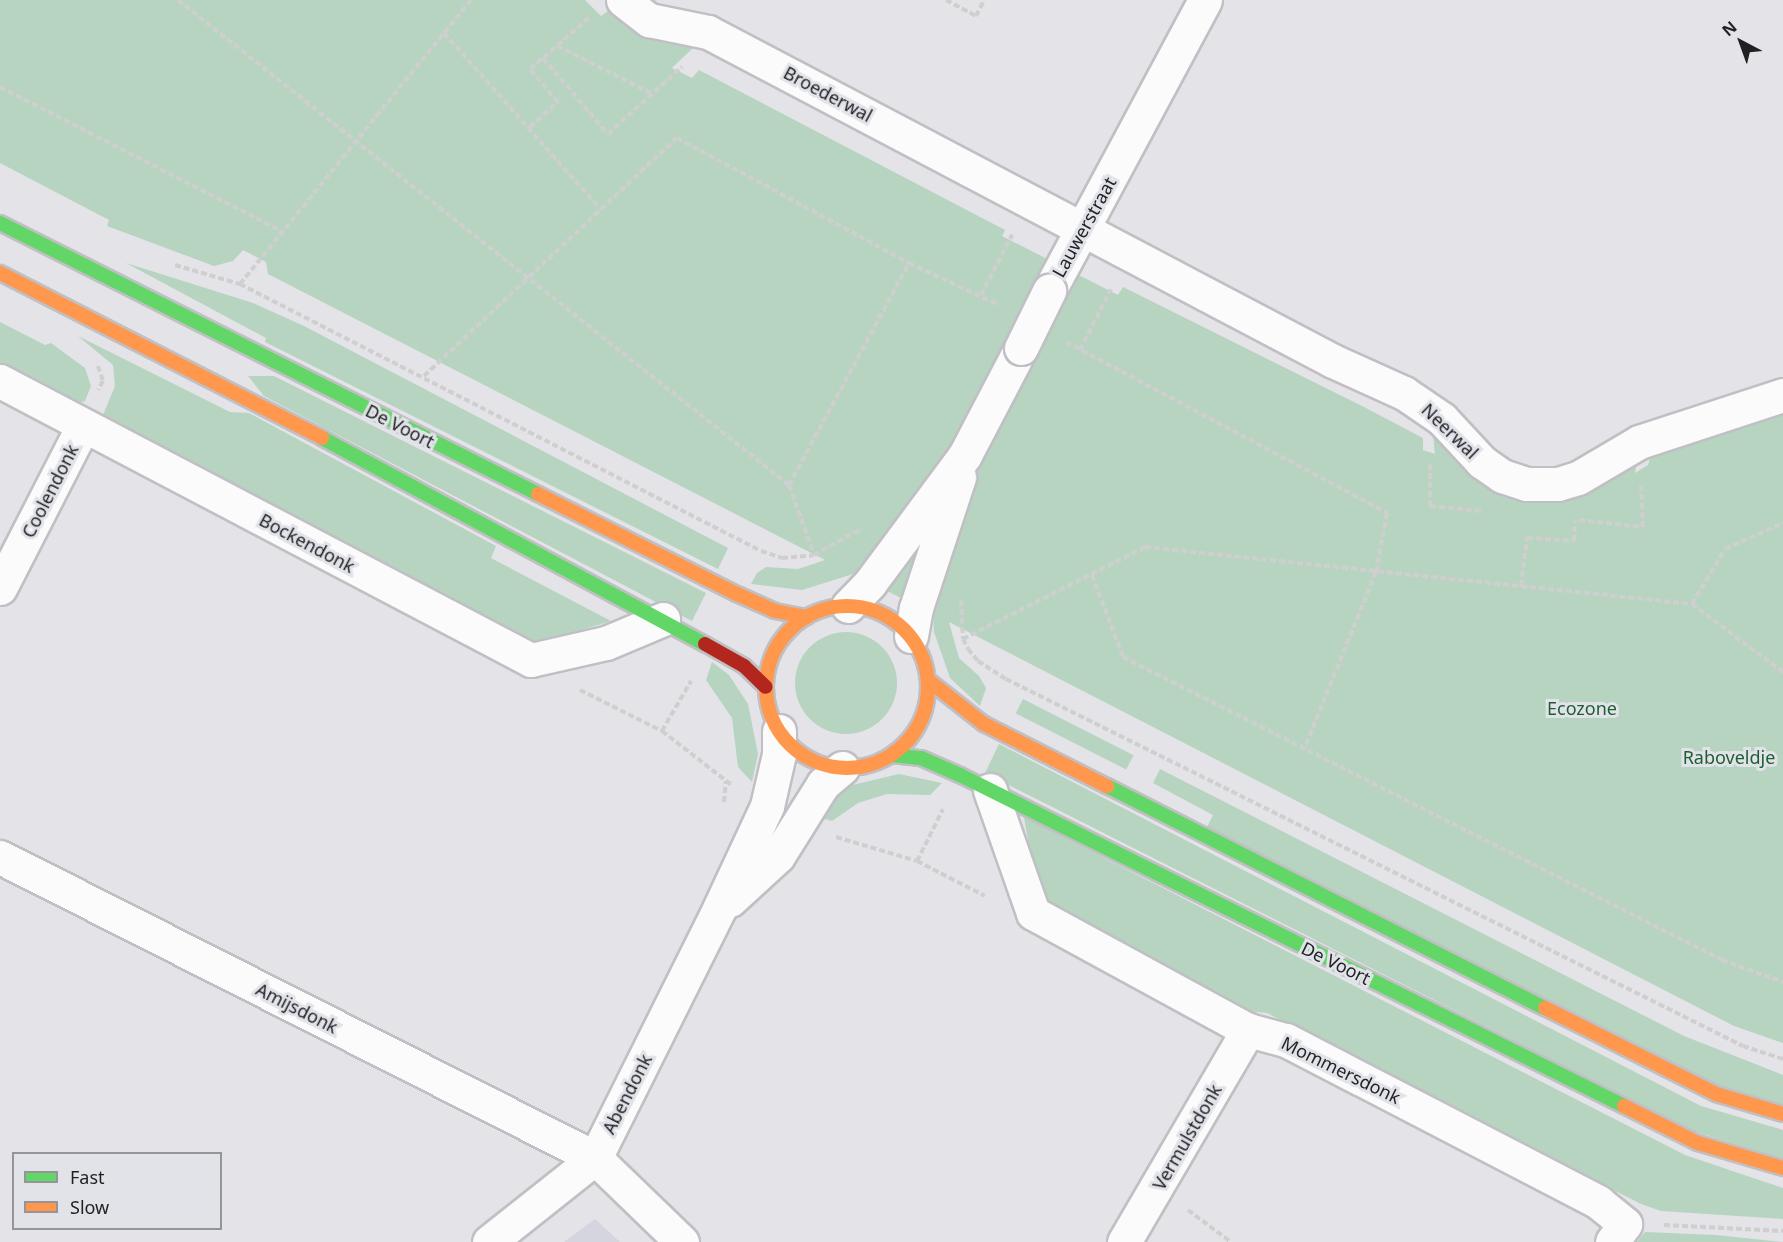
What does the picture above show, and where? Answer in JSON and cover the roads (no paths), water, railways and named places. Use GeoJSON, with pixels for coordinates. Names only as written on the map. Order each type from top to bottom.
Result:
{"type":"FeatureCollection","features":[{"type":"Feature","properties":{"kind":"street","name":"Broederwal"},"geometry":{"type":"LineString","coordinates":[[623,0],[650,20],[708,32],[1085,228]]}},
{"type":"Feature","properties":{"kind":"street","name":"Lauwerstraat"},"geometry":{"type":"LineString","coordinates":[[848,606],[870,583],[965,455],[1049,291],[1085,228],[1205,0]]}},
{"type":"Feature","properties":{"kind":"street","name":"De Voort"},"geometry":{"type":"LineString","coordinates":[[0,224],[737,594],[775,611],[806,617]]}},
{"type":"Feature","properties":{"kind":"street","name":"Neerwal"},"geometry":{"type":"LineString","coordinates":[[1085,228],[1333,361],[1424,404],[1482,462],[1502,476],[1526,484],[1558,484],[1578,478],[1639,442],[1783,395]]}},
{"type":"Feature","properties":{"kind":"street"},"geometry":{"type":"LineString","coordinates":[[0,273],[189,368],[663,619],[744,666],[766,687],[779,731]]}},
{"type":"Feature","properties":{"kind":"street","name":"Bockendonk"},"geometry":{"type":"LineString","coordinates":[[0,381],[531,660],[606,643],[663,619]]}},
{"type":"Feature","properties":{"kind":"street","name":"Coolendonk"},"geometry":{"type":"LineString","coordinates":[[0,588],[83,426]]}},
{"type":"Feature","properties":{"kind":"street","name":"Lauwerstraat"},"geometry":{"type":"LineString","coordinates":[[911,636],[916,608],[965,455]]}},
{"type":"Feature","properties":{"kind":"street","name":"De Voort"},"geometry":{"type":"LineString","coordinates":[[766,687],[777,647],[806,617],[833,606],[848,606],[872,609],[893,620],[911,636],[923,657],[928,680],[927,702],[920,722],[891,755]]}},
{"type":"Feature","properties":{"kind":"street"},"geometry":{"type":"LineString","coordinates":[[928,680],[949,700],[1006,734],[1716,1094],[1783,1114]]}},
{"type":"Feature","properties":{"kind":"street","name":"De Voort"},"geometry":{"type":"LineString","coordinates":[[779,731],[806,756],[842,768],[859,767],[891,755],[921,758],[990,790],[1698,1143],[1783,1168]]}},
{"type":"Feature","properties":{"kind":"street","name":"Abendonk"},"geometry":{"type":"LineString","coordinates":[[489,1242],[594,1158],[719,909],[767,806],[779,754],[779,731]]}},
{"type":"Feature","properties":{"kind":"street","name":"Abendonk"},"geometry":{"type":"LineString","coordinates":[[719,909],[778,856],[823,784],[842,768]]}},
{"type":"Feature","properties":{"kind":"street","name":"Mommersdonk"},"geometry":{"type":"LineString","coordinates":[[990,790],[1033,913],[1248,1030],[1286,1040],[1598,1202],[1619,1233]]}},
{"type":"Feature","properties":{"kind":"street","name":"Amijsdonk"},"geometry":{"type":"LineString","coordinates":[[0,857],[594,1158],[682,1242]]}},
{"type":"Feature","properties":{"kind":"street","name":"Vermulstdonk"},"geometry":{"type":"LineString","coordinates":[[1124,1242],[1159,1187],[1248,1030]]}},
{"type":"Feature","properties":{"kind":"park label","name":"Ecozone"},"geometry":{"type":"Point","coordinates":[1582,708]}},
{"type":"Feature","properties":{"kind":"park label","name":"Raboveldje"},"geometry":{"type":"Point","coordinates":[1729,757]}}]}
